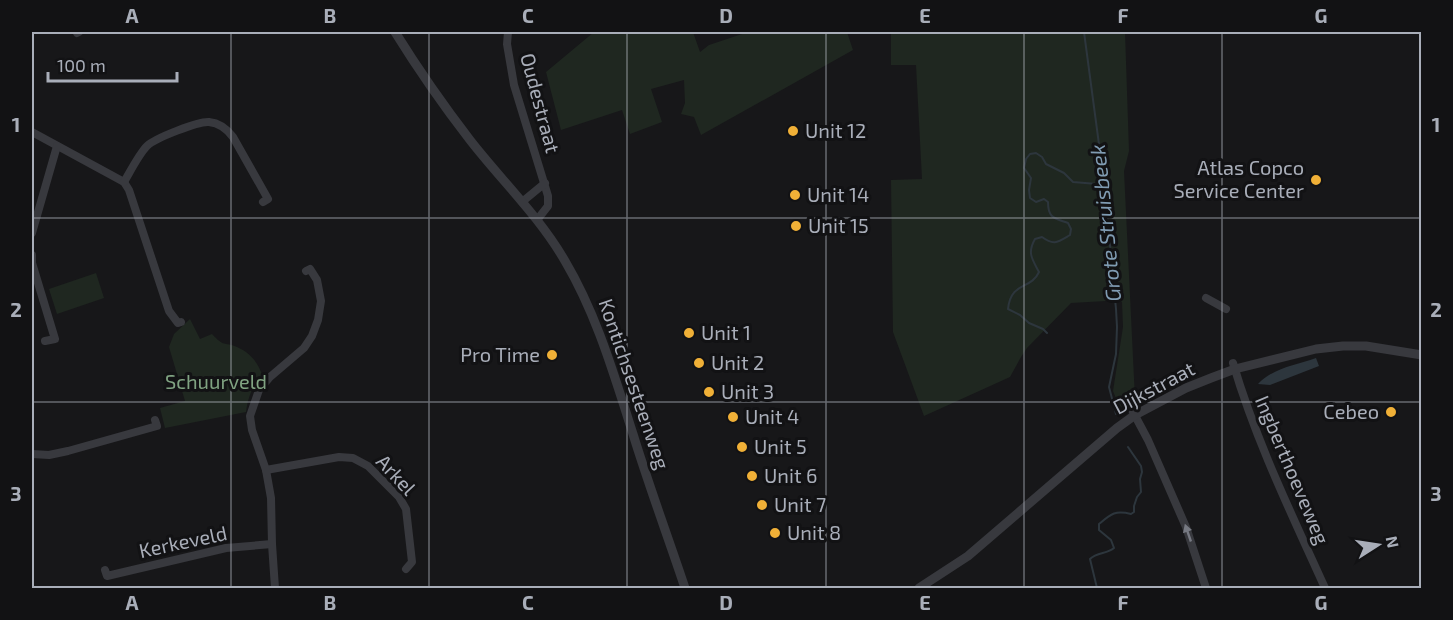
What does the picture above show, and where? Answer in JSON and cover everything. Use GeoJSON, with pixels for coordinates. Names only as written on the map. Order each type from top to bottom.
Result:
{"type":"FeatureCollection","features":[{"type":"Feature","properties":{"kind":"street","name":"Kontichsesteenweg"},"geometry":{"type":"LineString","coordinates":[[395,32],[421,73],[470,140],[537,220],[565,260],[587,300],[685,588]]}},
{"type":"Feature","properties":{"kind":"street","name":"Oudestraat"},"geometry":{"type":"LineString","coordinates":[[508,32],[507,44],[514,85],[548,196],[548,206],[537,220]]}},
{"type":"Feature","properties":{"kind":"street"},"geometry":{"type":"LineString","coordinates":[[124,182],[148,145],[162,137],[206,122],[217,124],[228,130],[233,137],[268,199],[263,202]]}},
{"type":"Feature","properties":{"kind":"street"},"geometry":{"type":"LineString","coordinates":[[32,132],[124,182],[129,190],[169,311],[178,323],[181,322]]}},
{"type":"Feature","properties":{"kind":"street"},"geometry":{"type":"LineString","coordinates":[[32,233],[57,146]]}},
{"type":"Feature","properties":{"kind":"street","name":"Oudestraat"},"geometry":{"type":"LineString","coordinates":[[522,202],[545,183]]}},
{"type":"Feature","properties":{"kind":"street"},"geometry":{"type":"LineString","coordinates":[[32,255],[32,262],[55,339],[45,341]]}},
{"type":"Feature","properties":{"kind":"street"},"geometry":{"type":"LineString","coordinates":[[275,588],[271,498],[266,470],[252,430],[250,416],[259,390],[304,348],[312,336],[318,320],[321,301],[317,280],[310,269],[306,271]]}},
{"type":"Feature","properties":{"kind":"street"},"geometry":{"type":"LineString","coordinates":[[1206,298],[1226,309]]}},
{"type":"Feature","properties":{"kind":"street","name":"Dijkstraat"},"geometry":{"type":"LineString","coordinates":[[919,588],[968,556],[1133,412],[1234,366],[1316,349],[1366,346],[1422,355]]}},
{"type":"Feature","properties":{"kind":"street","name":"Ingberthoeveweg"},"geometry":{"type":"LineString","coordinates":[[1234,366],[1276,479],[1324,588]]}},
{"type":"Feature","properties":{"kind":"street"},"geometry":{"type":"LineString","coordinates":[[1133,412],[1148,440],[1186,527],[1206,588]]}},
{"type":"Feature","properties":{"kind":"street"},"geometry":{"type":"LineString","coordinates":[[32,454],[49,455],[69,451],[157,426],[155,420]]}},
{"type":"Feature","properties":{"kind":"street","name":"Arkel"},"geometry":{"type":"LineString","coordinates":[[266,470],[339,457],[353,458],[368,466],[399,497],[406,509],[412,562],[406,569]]}},
{"type":"Feature","properties":{"kind":"street","name":"Kerkeveld"},"geometry":{"type":"LineString","coordinates":[[105,570],[107,576],[226,548],[272,544]]}},
{"type":"Feature","properties":{"kind":"green space"},"geometry":{"type":"Polygon","coordinates":[[[594,32],[693,32],[700,52],[709,45],[748,32],[847,32],[853,50],[701,135],[694,117],[681,114],[685,103],[684,80],[651,89],[662,122],[630,134],[622,110],[561,130],[546,72],[594,32]]]}},
{"type":"Feature","properties":{"kind":"green space"},"geometry":{"type":"Polygon","coordinates":[[[891,32],[1125,32],[1129,151],[1124,171],[1135,399],[1120,408],[1113,391],[1123,327],[1122,302],[1071,303],[1027,348],[1010,377],[924,416],[893,332],[891,180],[922,179],[916,65],[891,65],[891,32]]]}},
{"type":"Feature","properties":{"kind":"green space"},"geometry":{"type":"Polygon","coordinates":[[[96,273],[104,298],[57,314],[49,289],[96,273]]]}},
{"type":"Feature","properties":{"kind":"green space","name":"Schuurveld"},"geometry":{"type":"Polygon","coordinates":[[[190,319],[200,339],[212,334],[222,343],[242,350],[253,359],[263,376],[251,392],[246,412],[165,428],[160,408],[185,401],[169,347],[174,334],[190,319]]]}},
{"type":"Feature","properties":{"kind":"shaded area"},"geometry":{"type":"Polygon","coordinates":[[[1316,358],[1319,366],[1270,385],[1258,384],[1271,374],[1316,358]]]}},
{"type":"Feature","properties":{"kind":"waterway","name":"Grote Struisbeek"},"geometry":{"type":"LineString","coordinates":[[1084,32],[1104,182],[1116,309],[1116,354],[1109,387],[1116,414]]}},
{"type":"Feature","properties":{"kind":"waterway"},"geometry":{"type":"LineString","coordinates":[[1047,333],[1008,309],[1010,300],[1017,290],[1035,278],[1039,272],[1031,252],[1035,239],[1042,237],[1056,242],[1070,235],[1071,229],[1068,223],[1051,214],[1048,202],[1044,199],[1036,202],[1030,198],[1031,178],[1024,168],[1026,159],[1030,154],[1036,153],[1046,164],[1064,173],[1073,182],[1097,184],[1103,182]]}},
{"type":"Feature","properties":{"kind":"waterway","name":"Grote Struisbeek"},"geometry":{"type":"LineString","coordinates":[[1113,402],[1119,412]]}},
{"type":"Feature","properties":{"kind":"waterway","name":"Grote Struisbeek"},"geometry":{"type":"LineString","coordinates":[[1097,588],[1090,559],[1114,548],[1111,540],[1099,530],[1099,524],[1114,514],[1134,512],[1137,497],[1141,492],[1141,466],[1128,447]]}},
{"type":"Feature","properties":{"kind":"place","name":"Unit 12"},"geometry":{"type":"Point","coordinates":[793,131]}},
{"type":"Feature","properties":{"kind":"place","name":"Atlas Copco Service Center"},"geometry":{"type":"Point","coordinates":[1316,180]}},
{"type":"Feature","properties":{"kind":"place","name":"Unit 14"},"geometry":{"type":"Point","coordinates":[795,195]}},
{"type":"Feature","properties":{"kind":"place","name":"Unit 15"},"geometry":{"type":"Point","coordinates":[796,226]}},
{"type":"Feature","properties":{"kind":"place","name":"Unit 1"},"geometry":{"type":"Point","coordinates":[689,333]}},
{"type":"Feature","properties":{"kind":"place","name":"Pro Time"},"geometry":{"type":"Point","coordinates":[552,355]}},
{"type":"Feature","properties":{"kind":"place","name":"Unit 2"},"geometry":{"type":"Point","coordinates":[699,363]}},
{"type":"Feature","properties":{"kind":"place","name":"Unit 3"},"geometry":{"type":"Point","coordinates":[709,392]}},
{"type":"Feature","properties":{"kind":"place","name":"Cebeo"},"geometry":{"type":"Point","coordinates":[1391,412]}},
{"type":"Feature","properties":{"kind":"place","name":"Unit 4"},"geometry":{"type":"Point","coordinates":[733,417]}},
{"type":"Feature","properties":{"kind":"place","name":"Unit 5"},"geometry":{"type":"Point","coordinates":[742,447]}},
{"type":"Feature","properties":{"kind":"place","name":"Unit 6"},"geometry":{"type":"Point","coordinates":[752,476]}},
{"type":"Feature","properties":{"kind":"place","name":"Unit 7"},"geometry":{"type":"Point","coordinates":[762,505]}},
{"type":"Feature","properties":{"kind":"place","name":"Unit 8"},"geometry":{"type":"Point","coordinates":[775,533]}}]}
